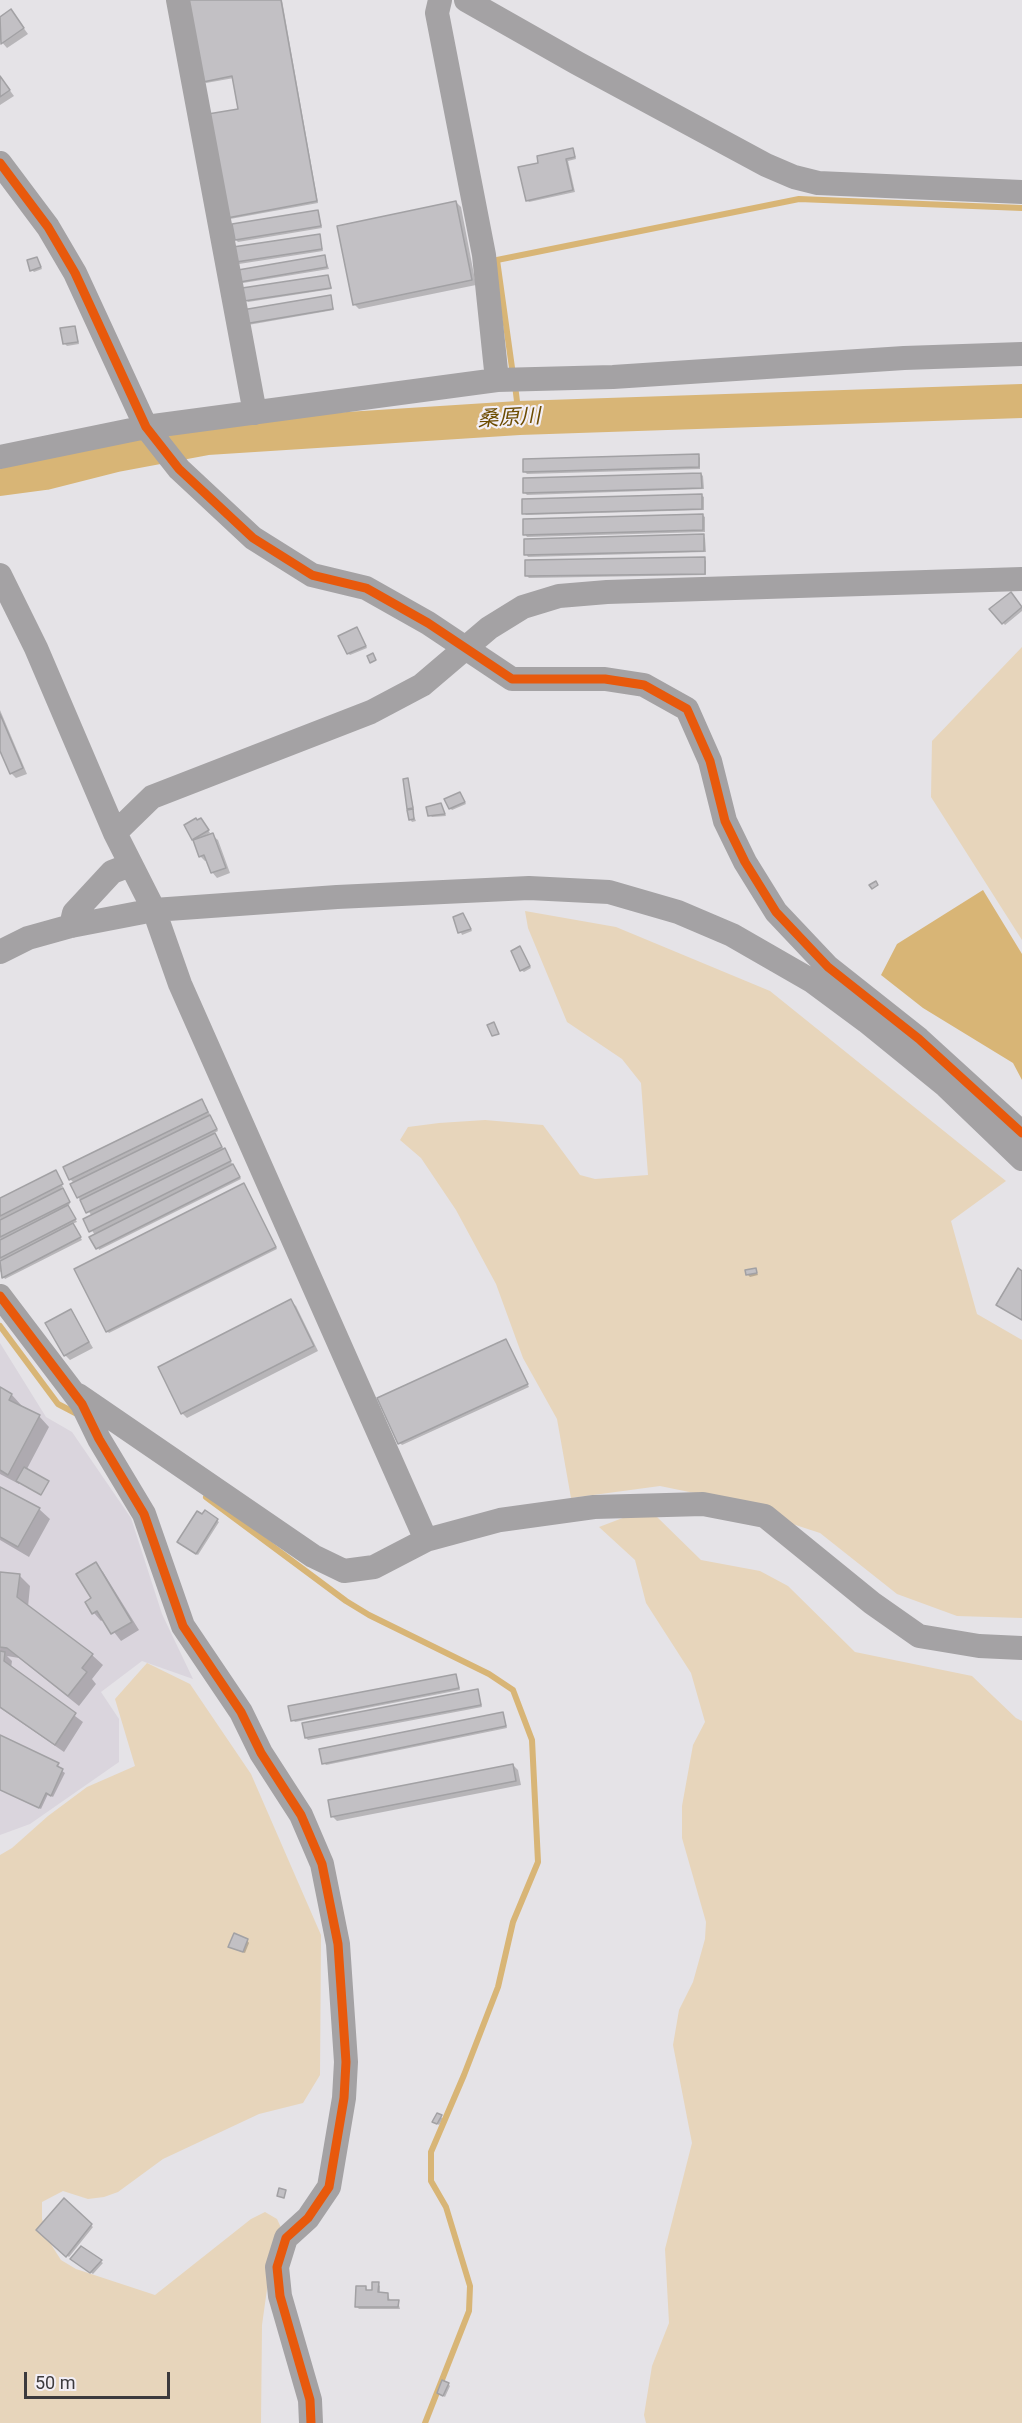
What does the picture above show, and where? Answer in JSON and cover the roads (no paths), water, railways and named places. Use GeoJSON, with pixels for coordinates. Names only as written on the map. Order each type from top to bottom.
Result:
{"type":"FeatureCollection","features":[{"type":"Feature","properties":{"kind":"street"},"geometry":{"type":"LineString","coordinates":[[178,0],[255,412]]}},
{"type":"Feature","properties":{"kind":"street"},"geometry":{"type":"LineString","coordinates":[[440,0],[437,13],[484,255],[497,381]]}},
{"type":"Feature","properties":{"kind":"street"},"geometry":{"type":"LineString","coordinates":[[466,0],[766,165],[794,177],[818,183],[1022,192]]}},
{"type":"Feature","properties":{"kind":"street"},"geometry":{"type":"LineString","coordinates":[[0,163],[48,227],[75,273],[146,427],[179,469],[253,538],[312,575],[366,588],[428,623],[512,679],[605,679],[644,685],[687,709],[710,762],[726,821],[745,862],[776,912],[828,967],[919,1039],[1022,1133]]}},
{"type":"Feature","properties":{"kind":"street"},"geometry":{"type":"LineString","coordinates":[[0,457],[146,427],[497,381],[1022,354]]}},
{"type":"Feature","properties":{"kind":"street"},"geometry":{"type":"LineString","coordinates":[[0,575],[36,648],[115,833],[154,910],[180,984],[426,1540]]}},
{"type":"Feature","properties":{"kind":"street"},"geometry":{"type":"LineString","coordinates":[[115,833],[152,797],[371,712],[422,685],[466,650],[489,628],[523,607],[560,596],[619,592],[1022,579]]}},
{"type":"Feature","properties":{"kind":"street"},"geometry":{"type":"LineString","coordinates":[[71,926],[74,913],[111,872],[130,865]]}},
{"type":"Feature","properties":{"kind":"street"},"geometry":{"type":"LineString","coordinates":[[0,952],[28,938],[71,926],[154,910],[337,897],[529,888],[609,892],[678,912],[732,935],[812,981],[866,1021],[945,1086],[1022,1159]]}},
{"type":"Feature","properties":{"kind":"street"},"geometry":{"type":"LineString","coordinates":[[0,1296],[77,1398],[144,1514],[183,1626],[241,1712],[261,1753],[301,1815],[322,1864],[338,1944],[344,2031],[344,2098],[329,2187],[308,2218],[286,2238],[277,2267],[280,2296],[310,2400],[311,2423]]}},
{"type":"Feature","properties":{"kind":"street"},"geometry":{"type":"LineString","coordinates":[[77,1398],[313,1556],[344,1571],[374,1566],[426,1540],[500,1520],[594,1507],[703,1504],[765,1516],[872,1603],[919,1636],[979,1646],[1022,1648]]}},
{"type":"Feature","properties":{"kind":"waterway"},"geometry":{"type":"LineString","coordinates":[[513,375],[497,260],[799,199],[1022,208]]}},
{"type":"Feature","properties":{"kind":"waterway"},"geometry":{"type":"LineString","coordinates":[[515,385],[519,418]]}},
{"type":"Feature","properties":{"kind":"waterway","name":"桑原川"},"geometry":{"type":"LineString","coordinates":[[0,479],[45,473],[116,455],[207,438],[519,418],[1022,401]]}},
{"type":"Feature","properties":{"kind":"waterway"},"geometry":{"type":"LineString","coordinates":[[0,1326],[58,1404],[79,1415]]}},
{"type":"Feature","properties":{"kind":"waterway"},"geometry":{"type":"LineString","coordinates":[[206,1497],[346,1601],[369,1615],[489,1674],[513,1690],[532,1740],[538,1862],[513,1922],[498,1987],[431,2152],[431,2181],[446,2207],[470,2286],[469,2311],[425,2423]]}}]}
